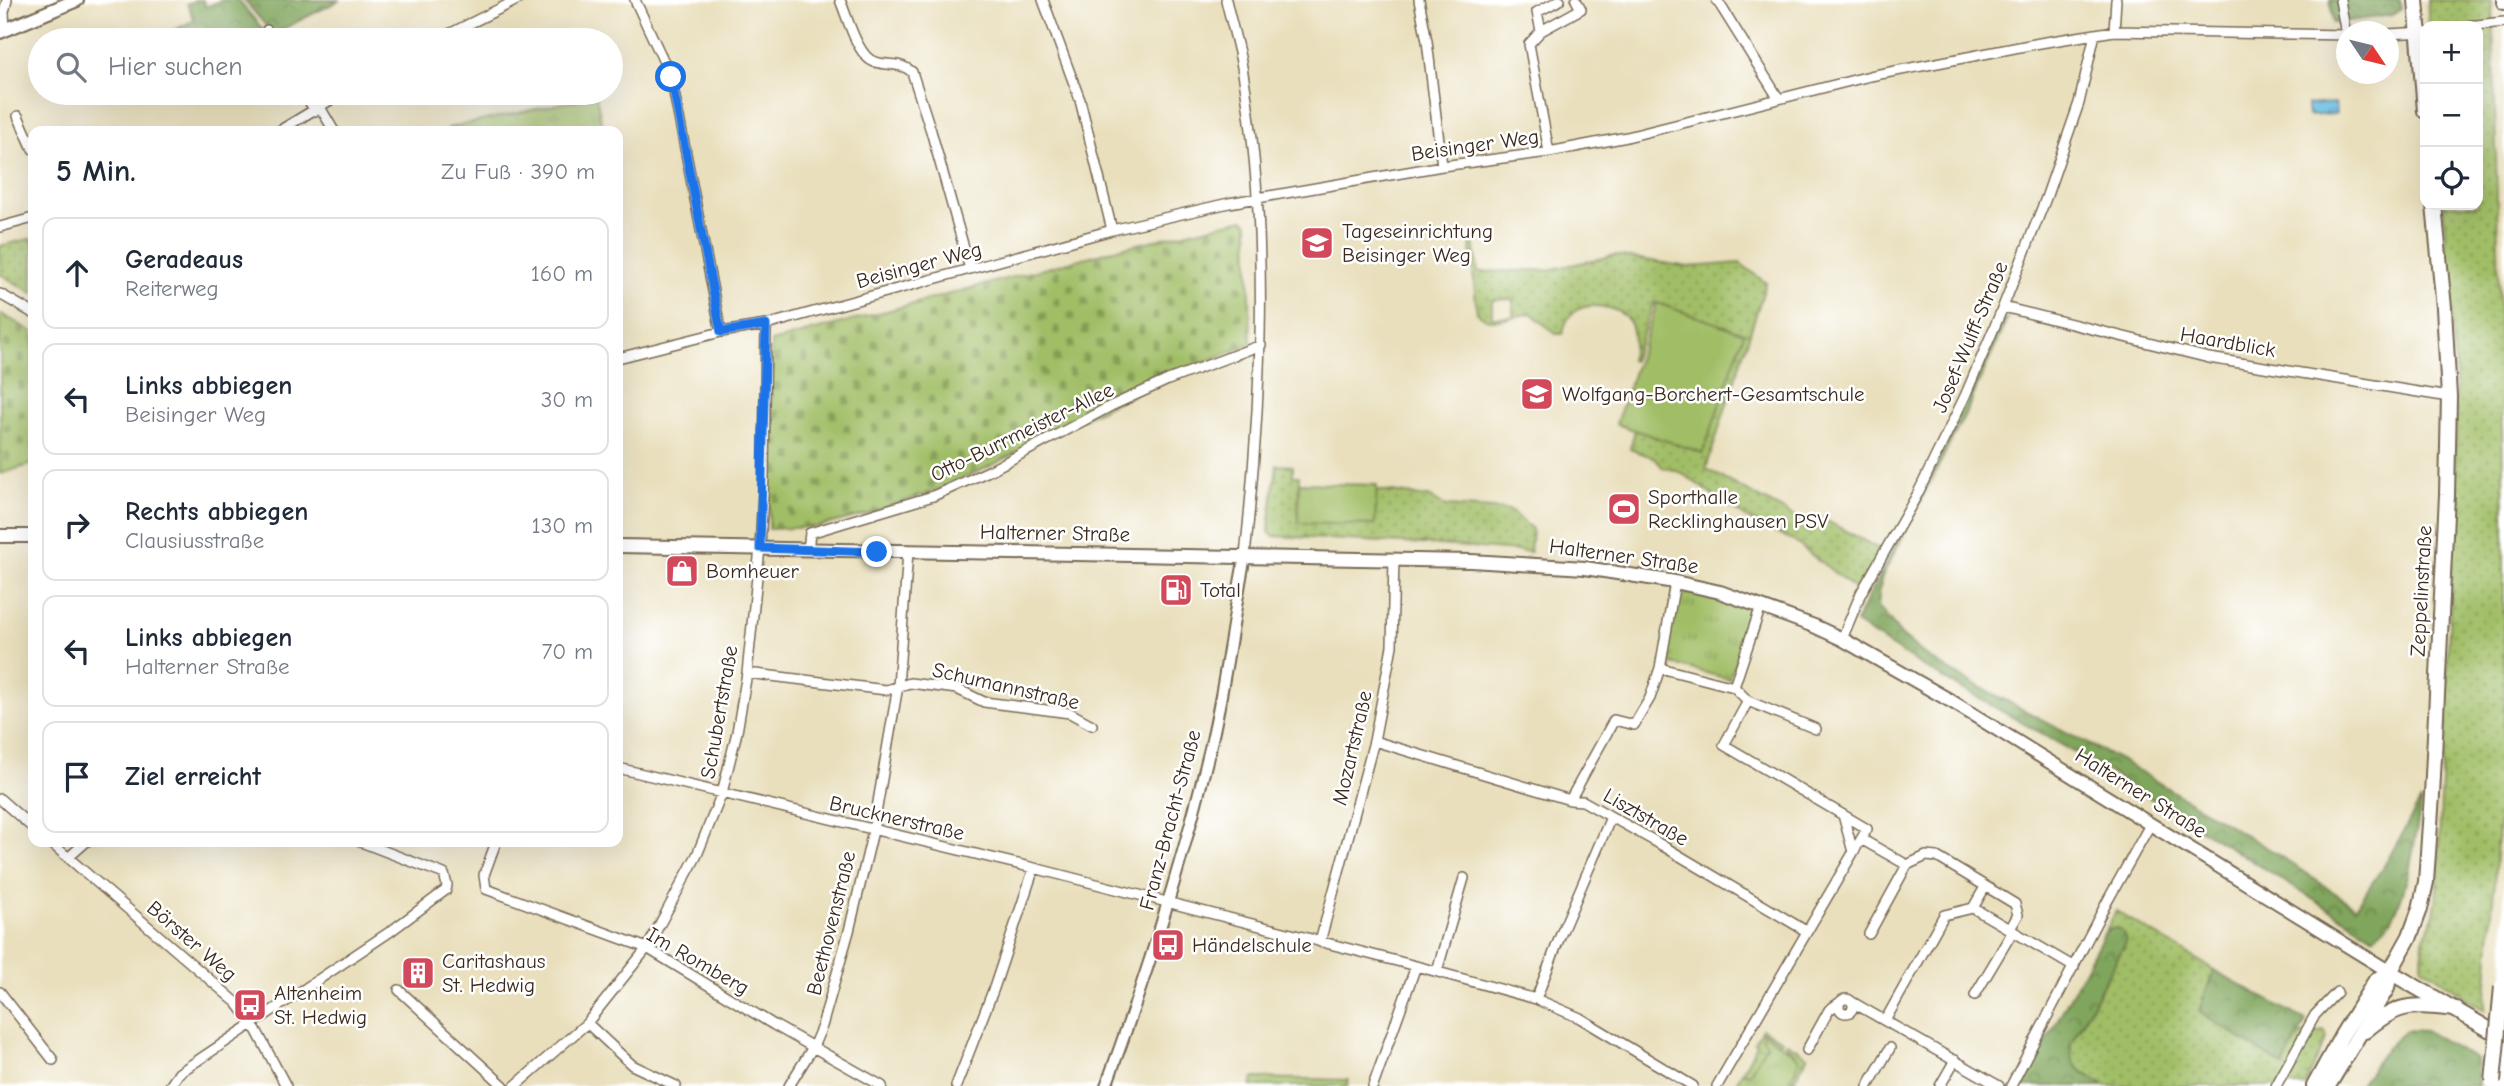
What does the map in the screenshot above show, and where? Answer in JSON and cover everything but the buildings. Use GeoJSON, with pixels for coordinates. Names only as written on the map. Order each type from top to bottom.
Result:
{"type":"FeatureCollection","features":[{"type":"Feature","properties":{"kind":"main road"},"geometry":{"type":"LineString","coordinates":[[2,31],[77,0]]}},
{"type":"Feature","properties":{"kind":"main road"},"geometry":{"type":"LineString","coordinates":[[2416,0],[2420,21]]}},
{"type":"Feature","properties":{"kind":"main road","name":"Zeppelinstraße"},"geometry":{"type":"LineString","coordinates":[[2390,972],[2410,936],[2426,883],[2447,495],[2449,397],[2434,210]]}},
{"type":"Feature","properties":{"kind":"main road"},"geometry":{"type":"LineString","coordinates":[[0,536],[28,536]]}},
{"type":"Feature","properties":{"kind":"main road","name":"Halterner Straße"},"geometry":{"type":"LineString","coordinates":[[623,546],[1394,559],[1560,566],[1675,582],[1720,592],[1842,639],[1951,701],[2390,972],[2504,1038]]}},
{"type":"Feature","properties":{"kind":"main road"},"geometry":{"type":"LineString","coordinates":[[2328,1086],[2387,988],[2390,972]]}},
{"type":"Feature","properties":{"kind":"main road"},"geometry":{"type":"LineString","coordinates":[[2314,1086],[2376,980],[2390,972]]}},
{"type":"Feature","properties":{"kind":"main road"},"geometry":{"type":"LineString","coordinates":[[2498,1085],[2503,986]]}},
{"type":"Feature","properties":{"kind":"main road"},"geometry":{"type":"LineString","coordinates":[[2356,1039],[2381,1018],[2399,1008],[2417,1005],[2456,1009]]}},
{"type":"Feature","properties":{"kind":"main road"},"geometry":{"type":"LineString","coordinates":[[2498,1085],[2504,1049]]}},
{"type":"Feature","properties":{"kind":"street"},"geometry":{"type":"LineString","coordinates":[[2,31],[7,0]]}},
{"type":"Feature","properties":{"kind":"street"},"geometry":{"type":"LineString","coordinates":[[461,28],[517,0]]}},
{"type":"Feature","properties":{"kind":"street"},"geometry":{"type":"LineString","coordinates":[[635,0],[671,77],[721,332]]}},
{"type":"Feature","properties":{"kind":"street"},"geometry":{"type":"LineString","coordinates":[[840,0],[864,56],[874,62],[905,65],[912,72],[970,269]]}},
{"type":"Feature","properties":{"kind":"street"},"geometry":{"type":"LineString","coordinates":[[1042,0],[1080,100],[1112,230]]}},
{"type":"Feature","properties":{"kind":"street"},"geometry":{"type":"LineString","coordinates":[[1226,0],[1242,65],[1256,198],[1261,345],[1256,450],[1245,556]]}},
{"type":"Feature","properties":{"kind":"street"},"geometry":{"type":"LineString","coordinates":[[1419,0],[1427,41],[1442,166]]}},
{"type":"Feature","properties":{"kind":"street"},"geometry":{"type":"LineString","coordinates":[[1541,31],[1537,12],[1560,0]]}},
{"type":"Feature","properties":{"kind":"street"},"geometry":{"type":"LineString","coordinates":[[1549,152],[1529,44],[1541,31],[1581,9],[1576,0]]}},
{"type":"Feature","properties":{"kind":"street"},"geometry":{"type":"LineString","coordinates":[[1717,0],[1779,99]]}},
{"type":"Feature","properties":{"kind":"street"},"geometry":{"type":"LineString","coordinates":[[2113,31],[2116,0]]}},
{"type":"Feature","properties":{"kind":"street"},"geometry":{"type":"LineString","coordinates":[[2340,0],[2344,21]]}},
{"type":"Feature","properties":{"kind":"street"},"geometry":{"type":"LineString","coordinates":[[2483,24],[2504,22]]}},
{"type":"Feature","properties":{"kind":"street","name":"Beisinger Weg"},"geometry":{"type":"LineString","coordinates":[[623,357],[721,332],[766,325],[1112,230],[1256,198],[1442,166],[1549,152],[1627,136],[1870,76],[2113,31],[2336,34]]}},
{"type":"Feature","properties":{"kind":"street"},"geometry":{"type":"LineString","coordinates":[[2399,33],[2420,32]]}},
{"type":"Feature","properties":{"kind":"street","name":"Josef-Wulff-Straße"},"geometry":{"type":"LineString","coordinates":[[1842,639],[1861,593],[1917,495],[1965,396],[2003,307],[2075,115],[2095,34]]}},
{"type":"Feature","properties":{"kind":"street"},"geometry":{"type":"LineString","coordinates":[[314,105],[330,126]]}},
{"type":"Feature","properties":{"kind":"street"},"geometry":{"type":"LineString","coordinates":[[288,126],[323,105]]}},
{"type":"Feature","properties":{"kind":"street"},"geometry":{"type":"LineString","coordinates":[[18,116],[28,138]]}},
{"type":"Feature","properties":{"kind":"street"},"geometry":{"type":"LineString","coordinates":[[0,227],[28,219]]}},
{"type":"Feature","properties":{"kind":"street"},"geometry":{"type":"LineString","coordinates":[[0,294],[28,310]]}},
{"type":"Feature","properties":{"kind":"street","name":"Haardblick"},"geometry":{"type":"LineString","coordinates":[[2003,307],[2209,358],[2449,397]]}},
{"type":"Feature","properties":{"kind":"street","name":"Schubertstraße"},"geometry":{"type":"LineString","coordinates":[[515,1086],[587,1023],[647,948],[697,855],[722,793],[737,732],[747,673],[760,548],[766,325]]}},
{"type":"Feature","properties":{"kind":"street","name":"Otto-Burrmeister-Allee"},"geometry":{"type":"LineString","coordinates":[[808,550],[810,533],[933,496],[1168,380],[1261,345]]}},
{"type":"Feature","properties":{"kind":"street","name":"Beethovenstraße"},"geometry":{"type":"LineString","coordinates":[[789,1086],[813,1047],[822,1026],[873,831],[898,686],[908,552]]}},
{"type":"Feature","properties":{"kind":"street","name":"Franz-Bracht-Straße"},"geometry":{"type":"LineString","coordinates":[[1106,1086],[1136,1005],[1168,903],[1212,737],[1245,556]]}},
{"type":"Feature","properties":{"kind":"street","name":"Mozartstraße"},"geometry":{"type":"LineString","coordinates":[[1320,942],[1374,741],[1392,646],[1394,559]]}},
{"type":"Feature","properties":{"kind":"street"},"geometry":{"type":"LineString","coordinates":[[1570,800],[1614,720],[1634,724],[1650,698],[1660,668],[1675,582]]}},
{"type":"Feature","properties":{"kind":"street"},"geometry":{"type":"LineString","coordinates":[[1734,687],[1761,606]]}},
{"type":"Feature","properties":{"kind":"street"},"geometry":{"type":"LineString","coordinates":[[1660,668],[1734,687],[1748,701],[1816,729]]}},
{"type":"Feature","properties":{"kind":"street","name":"Schumannstraße"},"geometry":{"type":"LineString","coordinates":[[747,673],[886,690],[910,683],[957,689],[984,702],[1070,713],[1092,725]]}},
{"type":"Feature","properties":{"kind":"street"},"geometry":{"type":"LineString","coordinates":[[1717,1086],[1867,829],[1724,745],[1748,701]]}},
{"type":"Feature","properties":{"kind":"street","name":"Lisztstraße"},"geometry":{"type":"LineString","coordinates":[[1374,741],[1570,800],[1583,801],[1806,931]]}},
{"type":"Feature","properties":{"kind":"street","name":"Brucknerstraße"},"geometry":{"type":"LineString","coordinates":[[623,769],[1034,869],[1437,971],[1536,999],[1580,1018],[1693,1086]]}},
{"type":"Feature","properties":{"kind":"street"},"geometry":{"type":"LineString","coordinates":[[0,799],[28,824]]}},
{"type":"Feature","properties":{"kind":"street"},"geometry":{"type":"LineString","coordinates":[[1843,815],[1853,852]]}},
{"type":"Feature","properties":{"kind":"street"},"geometry":{"type":"LineString","coordinates":[[1536,999],[1611,817]]}},
{"type":"Feature","properties":{"kind":"street"},"geometry":{"type":"LineString","coordinates":[[2011,1086],[2151,823]]}},
{"type":"Feature","properties":{"kind":"street"},"geometry":{"type":"LineString","coordinates":[[1861,839],[1907,865]]}},
{"type":"Feature","properties":{"kind":"street","name":"Börster Weg"},"geometry":{"type":"LineString","coordinates":[[56,847],[237,1003],[253,1024],[286,1086]]}},
{"type":"Feature","properties":{"kind":"street"},"geometry":{"type":"LineString","coordinates":[[69,857],[80,847]]}},
{"type":"Feature","properties":{"kind":"street"},"geometry":{"type":"LineString","coordinates":[[170,1086],[179,1073],[443,893],[447,885],[441,872],[374,847]]}},
{"type":"Feature","properties":{"kind":"street","name":"Im Romberg"},"geometry":{"type":"LineString","coordinates":[[494,847],[484,875],[486,889],[647,948],[882,1086]]}},
{"type":"Feature","properties":{"kind":"street"},"geometry":{"type":"LineString","coordinates":[[1869,934],[1907,865],[1926,856],[1937,858],[2015,904],[2018,909],[2011,930],[1975,995]]}},
{"type":"Feature","properties":{"kind":"street"},"geometry":{"type":"LineString","coordinates":[[956,1086],[994,988],[1034,869]]}},
{"type":"Feature","properties":{"kind":"street"},"geometry":{"type":"LineString","coordinates":[[1437,971],[1464,878]]}},
{"type":"Feature","properties":{"kind":"street"},"geometry":{"type":"LineString","coordinates":[[1973,908],[1985,887]]}},
{"type":"Feature","properties":{"kind":"street"},"geometry":{"type":"LineString","coordinates":[[1886,1019],[1944,915],[1973,908],[2074,967]]}},
{"type":"Feature","properties":{"kind":"street"},"geometry":{"type":"LineString","coordinates":[[1373,1086],[1416,966]]}},
{"type":"Feature","properties":{"kind":"street"},"geometry":{"type":"LineString","coordinates":[[399,990],[504,1086]]}},
{"type":"Feature","properties":{"kind":"street"},"geometry":{"type":"LineString","coordinates":[[0,992],[53,1060]]}},
{"type":"Feature","properties":{"kind":"street"},"geometry":{"type":"LineString","coordinates":[[2276,1086],[2315,1015],[2337,992]]}},
{"type":"Feature","properties":{"kind":"street"},"geometry":{"type":"LineString","coordinates":[[1807,1050],[1829,1010],[1839,1003],[1840,1011],[1844,1013],[1852,1010],[1852,1002],[1886,1019],[1999,1086]]}},
{"type":"Feature","properties":{"kind":"street"},"geometry":{"type":"LineString","coordinates":[[587,1023],[632,1065],[676,1086]]}},
{"type":"Feature","properties":{"kind":"street"},"geometry":{"type":"LineString","coordinates":[[1868,1086],[1890,1048]]}},
{"type":"Feature","properties":{"kind":"street"},"geometry":{"type":"LineString","coordinates":[[1940,1086],[1955,1060]]}},
{"type":"Feature","properties":{"kind":"green space"},"geometry":{"type":"Polygon","coordinates":[[[203,0],[206,7],[222,0],[238,0],[262,28],[178,28],[195,20],[187,4],[203,0]]]}},
{"type":"Feature","properties":{"kind":"green space"},"geometry":{"type":"Polygon","coordinates":[[[244,0],[340,0],[285,28],[268,28],[244,0]]]}},
{"type":"Feature","properties":{"kind":"green space"},"geometry":{"type":"Polygon","coordinates":[[[2330,0],[2400,0],[2401,9],[2392,15],[2333,23],[2330,0]]]}},
{"type":"Feature","properties":{"kind":"green space"},"geometry":{"type":"Polygon","coordinates":[[[2427,0],[2491,0],[2504,515],[2504,745],[2485,1011],[2422,966],[2423,940],[2434,916],[2437,890],[2455,498],[2456,374],[2443,210],[2483,210],[2483,21],[2429,21],[2427,0]]]}},
{"type":"Feature","properties":{"kind":"green space"},"geometry":{"type":"Polygon","coordinates":[[[554,105],[598,105],[602,126],[457,126],[554,105]]]}},
{"type":"Feature","properties":{"kind":"green space"},"geometry":{"type":"Polygon","coordinates":[[[1243,219],[1248,223],[1251,344],[1161,379],[937,490],[868,514],[816,527],[769,529],[771,342],[1121,248],[1243,219]]]}},
{"type":"Feature","properties":{"kind":"green space"},"geometry":{"type":"Polygon","coordinates":[[[28,239],[28,290],[0,274],[0,246],[28,239]]]}},
{"type":"Feature","properties":{"kind":"green space"},"geometry":{"type":"Polygon","coordinates":[[[1470,240],[1474,240],[1478,272],[1548,270],[1616,255],[1688,267],[1740,263],[1766,283],[1706,469],[1810,525],[1816,515],[1881,550],[1858,591],[1791,539],[1758,525],[1689,478],[1675,470],[1663,468],[1655,458],[1630,449],[1635,430],[1703,453],[1743,333],[1654,302],[1633,361],[1630,360],[1634,340],[1631,325],[1625,316],[1605,307],[1589,306],[1577,310],[1567,320],[1563,334],[1556,334],[1531,313],[1505,319],[1504,317],[1513,317],[1513,299],[1492,300],[1492,317],[1502,317],[1502,320],[1488,320],[1477,313],[1470,240]]]}},
{"type":"Feature","properties":{"kind":"green space"},"geometry":{"type":"Polygon","coordinates":[[[1657,303],[1744,333],[1703,453],[1616,424],[1657,303]]]}},
{"type":"Feature","properties":{"kind":"green space"},"geometry":{"type":"Polygon","coordinates":[[[0,313],[28,329],[28,466],[0,474],[0,313]]]}},
{"type":"Feature","properties":{"kind":"green space"},"geometry":{"type":"Polygon","coordinates":[[[2007,319],[1967,410],[1881,579],[1878,606],[1902,636],[1929,658],[2124,762],[2274,852],[2356,907],[2388,859],[2421,800],[2411,863],[2402,895],[2390,922],[2374,937],[2092,762],[1925,668],[1855,623],[1921,494],[2001,322],[2007,319]]]}},
{"type":"Feature","properties":{"kind":"green space"},"geometry":{"type":"Polygon","coordinates":[[[1277,465],[1293,466],[1293,476],[1299,476],[1298,523],[1375,525],[1376,490],[1428,497],[1445,506],[1509,510],[1532,529],[1530,552],[1273,536],[1269,527],[1277,465]]]}},
{"type":"Feature","properties":{"kind":"green space"},"geometry":{"type":"Polygon","coordinates":[[[1299,483],[1377,485],[1375,525],[1298,523],[1299,483]]]}},
{"type":"Feature","properties":{"kind":"green space"},"geometry":{"type":"Polygon","coordinates":[[[1689,592],[1742,606],[1747,609],[1753,621],[1729,679],[1665,662],[1675,601],[1689,592]]]}},
{"type":"Feature","properties":{"kind":"green space"},"geometry":{"type":"Polygon","coordinates":[[[2116,911],[2214,970],[2199,1011],[2300,1035],[2325,1031],[2327,1038],[2305,1086],[2104,1086],[2073,1065],[2071,1043],[2125,944],[2110,929],[2105,932],[2116,911]]]}},
{"type":"Feature","properties":{"kind":"green space"},"geometry":{"type":"Polygon","coordinates":[[[2115,928],[2124,934],[2125,944],[2071,1043],[2075,1065],[2104,1086],[2022,1086],[2105,932],[2115,928]]]}},
{"type":"Feature","properties":{"kind":"green space"},"geometry":{"type":"Polygon","coordinates":[[[2214,970],[2306,1021],[2283,1066],[2199,1011],[2214,970]]]}},
{"type":"Feature","properties":{"kind":"green space"},"geometry":{"type":"Polygon","coordinates":[[[1762,1029],[1782,1040],[1780,1043],[1763,1034],[1767,1044],[1746,1075],[1742,1072],[1762,1029]]]}},
{"type":"Feature","properties":{"kind":"green space"},"geometry":{"type":"Polygon","coordinates":[[[2406,1030],[2426,1031],[2476,1059],[2478,1086],[2359,1086],[2387,1047],[2406,1030]]]}},
{"type":"Feature","properties":{"kind":"green space"},"geometry":{"type":"Polygon","coordinates":[[[1764,1033],[1797,1056],[1799,1061],[1791,1078],[1795,1086],[1734,1086],[1742,1072],[1749,1074],[1767,1044],[1762,1037],[1764,1033]]]}},
{"type":"Feature","properties":{"kind":"green space"},"geometry":{"type":"Polygon","coordinates":[[[1786,1042],[1808,1056],[1794,1080],[1804,1086],[1795,1086],[1791,1078],[1796,1068],[1794,1052],[1784,1045],[1786,1042]]]}},
{"type":"Feature","properties":{"kind":"green space"},"geometry":{"type":"Polygon","coordinates":[[[1254,1078],[1349,1080],[1347,1086],[1251,1086],[1254,1078]]]}},
{"type":"Feature","properties":{"kind":"water"},"geometry":{"type":"Polygon","coordinates":[[[2335,103],[2336,114],[2308,116],[2307,105],[2335,103]]]}},
{"type":"Feature","properties":{"kind":"place","name":"Tageseinrichtung Beisinger Weg"},"geometry":{"type":"Point","coordinates":[1317,243]}},
{"type":"Feature","properties":{"kind":"place","name":"Wolfgang-Borchert-Gesamtschule"},"geometry":{"type":"Point","coordinates":[1537,394]}},
{"type":"Feature","properties":{"kind":"place","name":"Sporthalle Recklinghausen PSV"},"geometry":{"type":"Point","coordinates":[1624,509]}},
{"type":"Feature","properties":{"kind":"place","name":"Bomheuer"},"geometry":{"type":"Point","coordinates":[682,571]}},
{"type":"Feature","properties":{"kind":"place","name":"Total"},"geometry":{"type":"Point","coordinates":[1176,590]}},
{"type":"Feature","properties":{"kind":"place","name":"Händelschule"},"geometry":{"type":"Point","coordinates":[1168,945]}},
{"type":"Feature","properties":{"kind":"place","name":"Caritashaus St. Hedwig"},"geometry":{"type":"Point","coordinates":[418,973]}},
{"type":"Feature","properties":{"kind":"place","name":"Altenheim St. Hedwig"},"geometry":{"type":"Point","coordinates":[250,1005]}},
{"type":"Feature","properties":{"kind":"route"},"geometry":{"type":"LineString","coordinates":[[671,77],[721,332],[766,325],[760,548],[877,552]]}}]}
